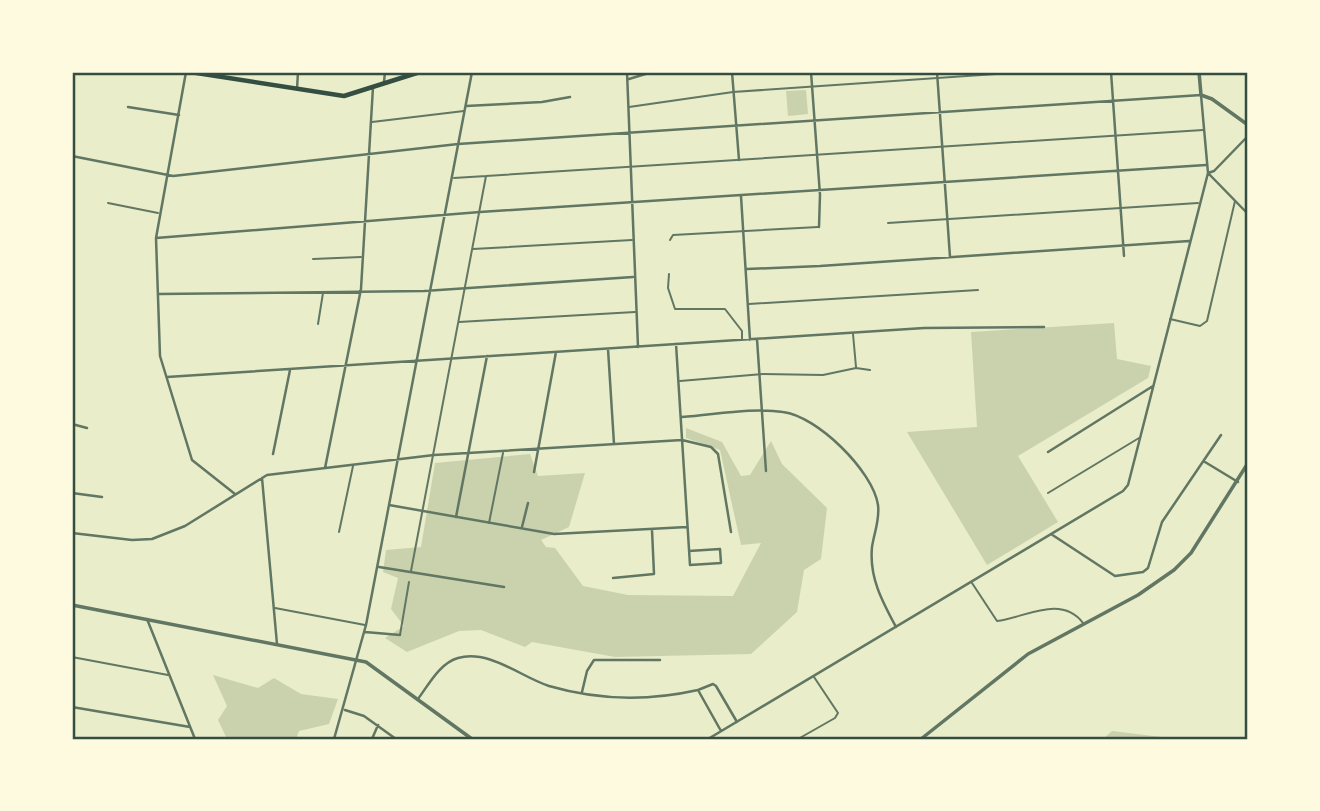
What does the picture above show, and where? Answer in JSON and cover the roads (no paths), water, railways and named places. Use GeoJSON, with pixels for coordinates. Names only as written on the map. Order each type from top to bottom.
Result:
{"type":"FeatureCollection","features":[{"type":"Feature","properties":{"kind":"main road"},"geometry":{"type":"LineString","coordinates":[[188,72],[344,96],[420,72]]}},
{"type":"Feature","properties":{"kind":"street"},"geometry":{"type":"LineString","coordinates":[[188,72],[156,238],[160,356],[192,460],[196,467],[236,494]]}},
{"type":"Feature","properties":{"kind":"street"},"geometry":{"type":"LineString","coordinates":[[297,89],[298,72]]}},
{"type":"Feature","properties":{"kind":"street"},"geometry":{"type":"LineString","coordinates":[[384,83],[385,72]]}},
{"type":"Feature","properties":{"kind":"street"},"geometry":{"type":"LineString","coordinates":[[334,739],[365,632],[472,72]]}},
{"type":"Feature","properties":{"kind":"street"},"geometry":{"type":"LineString","coordinates":[[627,72],[638,347]]}},
{"type":"Feature","properties":{"kind":"street"},"geometry":{"type":"LineString","coordinates":[[627,80],[652,72]]}},
{"type":"Feature","properties":{"kind":"street"},"geometry":{"type":"LineString","coordinates":[[732,72],[739,160]]}},
{"type":"Feature","properties":{"kind":"street"},"geometry":{"type":"LineString","coordinates":[[811,72],[820,190],[819,227]]}},
{"type":"Feature","properties":{"kind":"street"},"geometry":{"type":"LineString","coordinates":[[937,72],[950,258]]}},
{"type":"Feature","properties":{"kind":"street"},"geometry":{"type":"LineString","coordinates":[[1111,72],[1124,256]]}},
{"type":"Feature","properties":{"kind":"street"},"geometry":{"type":"LineString","coordinates":[[708,739],[1124,491],[1128,485],[1208,173],[1199,72]]}},
{"type":"Feature","properties":{"kind":"street"},"geometry":{"type":"LineString","coordinates":[[325,468],[359,293],[373,88]]}},
{"type":"Feature","properties":{"kind":"street"},"geometry":{"type":"LineString","coordinates":[[72,156],[167,175],[458,144],[1202,95],[1248,125]]}},
{"type":"Feature","properties":{"kind":"street"},"geometry":{"type":"LineString","coordinates":[[466,106],[542,102],[570,97]]}},
{"type":"Feature","properties":{"kind":"street"},"geometry":{"type":"LineString","coordinates":[[128,107],[179,115]]}},
{"type":"Feature","properties":{"kind":"street"},"geometry":{"type":"LineString","coordinates":[[1208,173],[1214,172],[1247,137]]}},
{"type":"Feature","properties":{"kind":"street"},"geometry":{"type":"LineString","coordinates":[[156,238],[480,212],[1206,165]]}},
{"type":"Feature","properties":{"kind":"street"},"geometry":{"type":"LineString","coordinates":[[1208,173],[1248,214]]}},
{"type":"Feature","properties":{"kind":"street"},"geometry":{"type":"LineString","coordinates":[[741,195],[751,340]]}},
{"type":"Feature","properties":{"kind":"street"},"geometry":{"type":"LineString","coordinates":[[747,268],[950,258],[1189,241]]}},
{"type":"Feature","properties":{"kind":"street"},"geometry":{"type":"LineString","coordinates":[[158,294],[430,291],[634,277]]}},
{"type":"Feature","properties":{"kind":"street"},"geometry":{"type":"LineString","coordinates":[[167,377],[960,326],[1044,327]]}},
{"type":"Feature","properties":{"kind":"street"},"geometry":{"type":"LineString","coordinates":[[757,340],[766,471]]}},
{"type":"Feature","properties":{"kind":"street"},"geometry":{"type":"LineString","coordinates":[[676,344],[682,417],[682,440],[687,527],[690,565],[721,563],[720,549],[689,551]]}},
{"type":"Feature","properties":{"kind":"street"},"geometry":{"type":"LineString","coordinates":[[608,349],[614,444]]}},
{"type":"Feature","properties":{"kind":"street"},"geometry":{"type":"LineString","coordinates":[[534,472],[556,352]]}},
{"type":"Feature","properties":{"kind":"street"},"geometry":{"type":"LineString","coordinates":[[456,517],[487,356]]}},
{"type":"Feature","properties":{"kind":"street"},"geometry":{"type":"LineString","coordinates":[[274,454],[290,370]]}},
{"type":"Feature","properties":{"kind":"street"},"geometry":{"type":"LineString","coordinates":[[1048,452],[1153,386]]}},
{"type":"Feature","properties":{"kind":"street"},"geometry":{"type":"LineString","coordinates":[[682,417],[786,412],[804,419],[845,450],[864,473],[878,506],[872,574],[896,627]]}},
{"type":"Feature","properties":{"kind":"street"},"geometry":{"type":"LineString","coordinates":[[72,425],[87,428]]}},
{"type":"Feature","properties":{"kind":"street"},"geometry":{"type":"LineString","coordinates":[[1051,534],[1115,576],[1143,572],[1148,568],[1162,522],[1221,435]]}},
{"type":"Feature","properties":{"kind":"street"},"geometry":{"type":"LineString","coordinates":[[72,533],[152,540],[178,530],[262,478],[325,468],[434,455],[682,440],[711,447],[718,454],[730,531]]}},
{"type":"Feature","properties":{"kind":"street"},"geometry":{"type":"LineString","coordinates":[[1205,462],[1238,482]]}},
{"type":"Feature","properties":{"kind":"street"},"geometry":{"type":"LineString","coordinates":[[921,739],[1028,654],[1138,595],[1174,570],[1191,553],[1248,463]]}},
{"type":"Feature","properties":{"kind":"street"},"geometry":{"type":"LineString","coordinates":[[262,478],[277,644]]}},
{"type":"Feature","properties":{"kind":"street"},"geometry":{"type":"LineString","coordinates":[[72,493],[102,497]]}},
{"type":"Feature","properties":{"kind":"street"},"geometry":{"type":"LineString","coordinates":[[522,528],[528,503]]}},
{"type":"Feature","properties":{"kind":"street"},"geometry":{"type":"LineString","coordinates":[[389,505],[573,535],[687,527]]}},
{"type":"Feature","properties":{"kind":"street"},"geometry":{"type":"LineString","coordinates":[[613,578],[654,574],[652,530]]}},
{"type":"Feature","properties":{"kind":"street"},"geometry":{"type":"LineString","coordinates":[[377,566],[503,587]]}},
{"type":"Feature","properties":{"kind":"street"},"geometry":{"type":"LineString","coordinates":[[72,605],[366,662],[472,739]]}},
{"type":"Feature","properties":{"kind":"street"},"geometry":{"type":"LineString","coordinates":[[148,619],[194,739]]}},
{"type":"Feature","properties":{"kind":"street"},"geometry":{"type":"LineString","coordinates":[[365,632],[400,635]]}},
{"type":"Feature","properties":{"kind":"street"},"geometry":{"type":"LineString","coordinates":[[418,699],[447,662],[474,656],[549,685],[618,698],[646,698],[698,690],[713,684],[737,722]]}},
{"type":"Feature","properties":{"kind":"street"},"geometry":{"type":"LineString","coordinates":[[582,692],[590,664],[594,660],[660,660]]}},
{"type":"Feature","properties":{"kind":"street"},"geometry":{"type":"LineString","coordinates":[[698,690],[721,731]]}},
{"type":"Feature","properties":{"kind":"street"},"geometry":{"type":"LineString","coordinates":[[72,707],[190,727]]}},
{"type":"Feature","properties":{"kind":"street"},"geometry":{"type":"LineString","coordinates":[[343,710],[364,716],[396,739]]}},
{"type":"Feature","properties":{"kind":"street"},"geometry":{"type":"LineString","coordinates":[[372,739],[378,725]]}},
{"type":"Feature","properties":{"kind":"lane"},"geometry":{"type":"LineString","coordinates":[[628,107],[733,92],[1025,72]]}},
{"type":"Feature","properties":{"kind":"lane"},"geometry":{"type":"LineString","coordinates":[[372,122],[465,111]]}},
{"type":"Feature","properties":{"kind":"lane"},"geometry":{"type":"LineString","coordinates":[[452,178],[1204,130]]}},
{"type":"Feature","properties":{"kind":"lane"},"geometry":{"type":"LineString","coordinates":[[411,571],[486,176]]}},
{"type":"Feature","properties":{"kind":"lane"},"geometry":{"type":"LineString","coordinates":[[1170,319],[1200,326],[1207,321],[1236,200]]}},
{"type":"Feature","properties":{"kind":"lane"},"geometry":{"type":"LineString","coordinates":[[108,203],[159,213]]}},
{"type":"Feature","properties":{"kind":"lane"},"geometry":{"type":"LineString","coordinates":[[888,223],[1199,203]]}},
{"type":"Feature","properties":{"kind":"lane"},"geometry":{"type":"LineString","coordinates":[[670,240],[673,235],[819,227]]}},
{"type":"Feature","properties":{"kind":"lane"},"geometry":{"type":"LineString","coordinates":[[473,249],[632,240]]}},
{"type":"Feature","properties":{"kind":"lane"},"geometry":{"type":"LineString","coordinates":[[313,259],[363,257]]}},
{"type":"Feature","properties":{"kind":"lane"},"geometry":{"type":"LineString","coordinates":[[669,274],[668,288],[675,309],[726,309],[742,331],[742,340]]}},
{"type":"Feature","properties":{"kind":"lane"},"geometry":{"type":"LineString","coordinates":[[749,304],[978,290]]}},
{"type":"Feature","properties":{"kind":"lane"},"geometry":{"type":"LineString","coordinates":[[318,324],[323,293]]}},
{"type":"Feature","properties":{"kind":"lane"},"geometry":{"type":"LineString","coordinates":[[459,322],[635,312]]}},
{"type":"Feature","properties":{"kind":"lane"},"geometry":{"type":"LineString","coordinates":[[853,333],[856,368]]}},
{"type":"Feature","properties":{"kind":"lane"},"geometry":{"type":"LineString","coordinates":[[679,381],[759,375],[823,375],[856,368],[870,370]]}},
{"type":"Feature","properties":{"kind":"lane"},"geometry":{"type":"LineString","coordinates":[[1048,493],[1140,438]]}},
{"type":"Feature","properties":{"kind":"lane"},"geometry":{"type":"LineString","coordinates":[[489,523],[503,452]]}},
{"type":"Feature","properties":{"kind":"lane"},"geometry":{"type":"LineString","coordinates":[[339,531],[353,465]]}},
{"type":"Feature","properties":{"kind":"lane"},"geometry":{"type":"LineString","coordinates":[[971,581],[997,621],[1023,613],[1060,609],[1074,613],[1083,624]]}},
{"type":"Feature","properties":{"kind":"lane"},"geometry":{"type":"LineString","coordinates":[[400,635],[409,582]]}},
{"type":"Feature","properties":{"kind":"lane"},"geometry":{"type":"LineString","coordinates":[[274,608],[366,625]]}},
{"type":"Feature","properties":{"kind":"lane"},"geometry":{"type":"LineString","coordinates":[[72,657],[168,675]]}},
{"type":"Feature","properties":{"kind":"lane"},"geometry":{"type":"LineString","coordinates":[[798,739],[835,718],[838,713],[814,676]]}}]}
